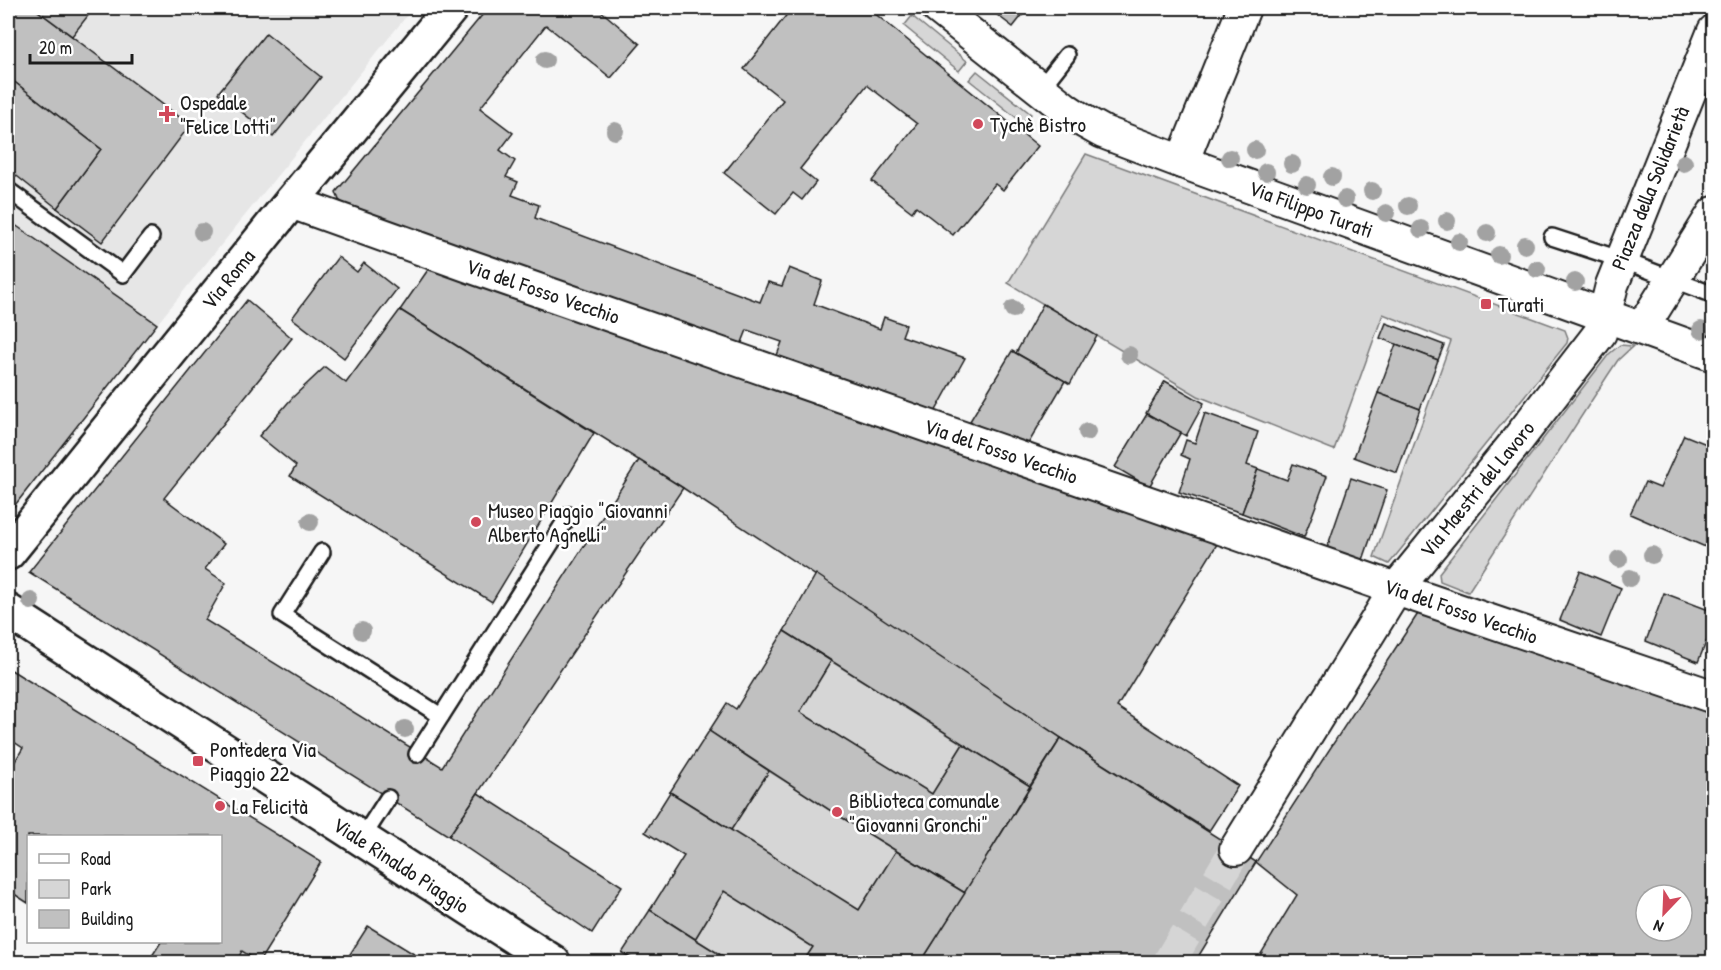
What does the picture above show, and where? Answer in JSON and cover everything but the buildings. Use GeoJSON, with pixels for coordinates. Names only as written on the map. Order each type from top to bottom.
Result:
{"type":"FeatureCollection","features":[{"type":"Feature","properties":{"kind":"street","name":"Via Roma"},"geometry":{"type":"LineString","coordinates":[[8,553],[451,8]]}},
{"type":"Feature","properties":{"kind":"street","name":"Via Filippo Turati"},"geometry":{"type":"LineString","coordinates":[[938,8],[1085,122],[1103,132],[1713,355]]}},
{"type":"Feature","properties":{"kind":"street"},"geometry":{"type":"LineString","coordinates":[[1182,162],[1244,8]]}},
{"type":"Feature","properties":{"kind":"street","name":"Piazza della Solidarietà"},"geometry":{"type":"LineString","coordinates":[[1604,314],[1622,260],[1713,31]]}},
{"type":"Feature","properties":{"kind":"street","name":"Via del Fosso Vecchio"},"geometry":{"type":"LineString","coordinates":[[291,202],[1396,589],[1713,697]]}},
{"type":"Feature","properties":{"kind":"street"},"geometry":{"type":"LineString","coordinates":[[1642,328],[1713,213]]}},
{"type":"Feature","properties":{"kind":"street","name":"Via Maestri del Lavoro"},"geometry":{"type":"LineString","coordinates":[[1236,849],[1396,589],[1577,364],[1600,333],[1604,314]]}},
{"type":"Feature","properties":{"kind":"street","name":"Viale Rinaldo Piaggio"},"geometry":{"type":"LineString","coordinates":[[8,611],[554,963]]}},
{"type":"Feature","properties":{"kind":"lane"},"geometry":{"type":"LineString","coordinates":[[1041,88],[1067,55]]}},
{"type":"Feature","properties":{"kind":"lane"},"geometry":{"type":"LineString","coordinates":[[8,190],[123,274],[151,237]]}},
{"type":"Feature","properties":{"kind":"lane"},"geometry":{"type":"LineString","coordinates":[[1552,237],[1713,294]]}},
{"type":"Feature","properties":{"kind":"lane"},"geometry":{"type":"LineString","coordinates":[[417,754],[569,515]]}},
{"type":"Feature","properties":{"kind":"lane"},"geometry":{"type":"LineString","coordinates":[[322,552],[282,615],[441,716]]}},
{"type":"Feature","properties":{"kind":"lane"},"geometry":{"type":"LineString","coordinates":[[361,840],[388,798]]}},
{"type":"Feature","properties":{"kind":"shaded area","name":"Ospedale \"Felice Lotti\""},"geometry":{"type":"Polygon","coordinates":[[[8,8],[413,8],[157,324],[8,220],[8,8]]]}},
{"type":"Feature","properties":{"kind":"green space"},"geometry":{"type":"Polygon","coordinates":[[[912,16],[967,61],[959,71],[904,26],[912,16]]]}},
{"type":"Feature","properties":{"kind":"green space"},"geometry":{"type":"Polygon","coordinates":[[[977,71],[1031,114],[1023,123],[969,80],[977,71]]]}},
{"type":"Feature","properties":{"kind":"green space"},"geometry":{"type":"Polygon","coordinates":[[[1086,154],[1565,330],[1567,343],[1389,564],[1374,557],[1451,341],[1383,314],[1334,450],[1198,396],[1008,283],[1086,154]]]}},
{"type":"Feature","properties":{"kind":"green space"},"geometry":{"type":"Polygon","coordinates":[[[1620,345],[1633,346],[1618,360],[1468,592],[1440,581],[1439,573],[1609,354],[1620,345]]]}},
{"type":"Feature","properties":{"kind":"green space"},"geometry":{"type":"Polygon","coordinates":[[[831,661],[963,744],[932,794],[800,712],[831,661]]]}},
{"type":"Feature","properties":{"kind":"green space"},"geometry":{"type":"Polygon","coordinates":[[[769,771],[896,851],[859,910],[731,830],[769,771]]]}},
{"type":"Feature","properties":{"kind":"green space"},"geometry":{"type":"Polygon","coordinates":[[[724,891],[813,947],[803,962],[732,962],[695,939],[724,891]]]}},
{"type":"Feature","properties":{"kind":"tunnel"},"geometry":{"type":"LineString","coordinates":[[1169,962],[1236,849]]}},
{"type":"Feature","properties":{"kind":"place","name":"Ospedale \"Felice Lotti\""},"geometry":{"type":"Point","coordinates":[167,114]}},
{"type":"Feature","properties":{"kind":"place","name":"Tychè Bistro"},"geometry":{"type":"Point","coordinates":[978,124]}},
{"type":"Feature","properties":{"kind":"place","name":"Turati"},"geometry":{"type":"Point","coordinates":[1486,304]}},
{"type":"Feature","properties":{"kind":"place","name":"Museo Piaggio \"Giovanni Alberto Agnelli\""},"geometry":{"type":"Point","coordinates":[476,522]}},
{"type":"Feature","properties":{"kind":"place","name":"Pontedera Via Piaggio 22"},"geometry":{"type":"Point","coordinates":[198,761]}},
{"type":"Feature","properties":{"kind":"place","name":"La Felicità"},"geometry":{"type":"Point","coordinates":[220,806]}},
{"type":"Feature","properties":{"kind":"place","name":"Biblioteca comunale \"Giovanni Gronchi\""},"geometry":{"type":"Point","coordinates":[837,812]}}]}
